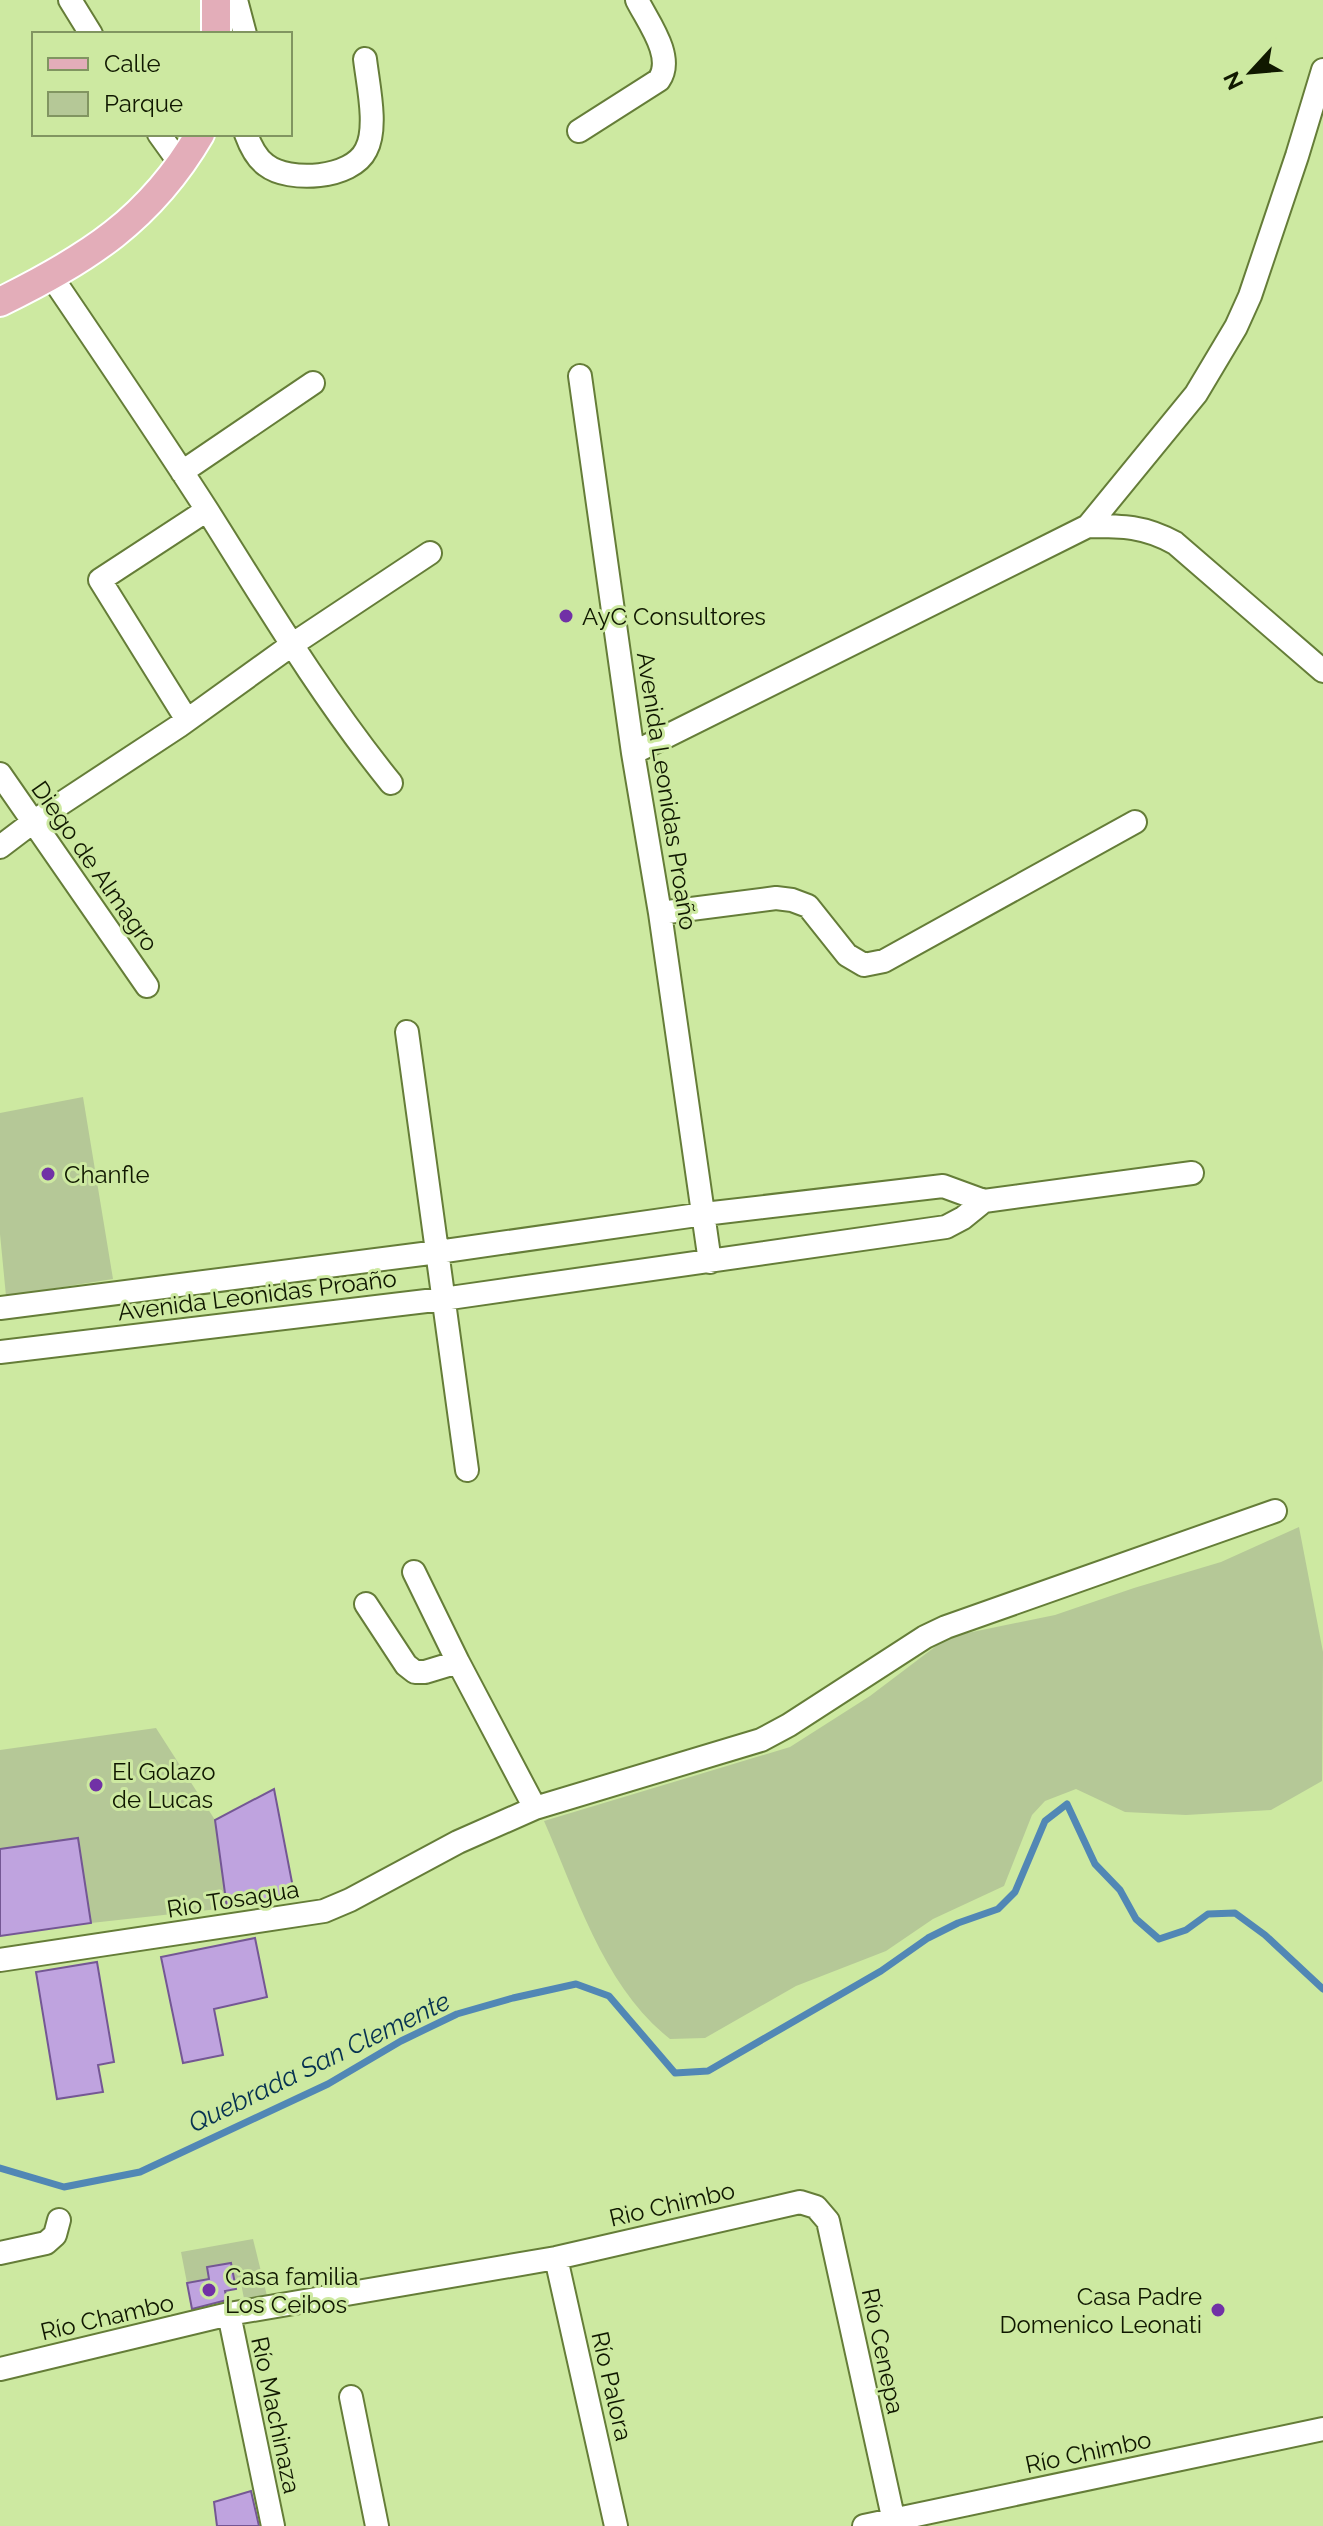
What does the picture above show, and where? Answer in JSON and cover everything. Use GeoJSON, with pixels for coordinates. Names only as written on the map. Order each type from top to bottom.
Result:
{"type":"FeatureCollection","features":[{"type":"Feature","properties":{"kind":"main road"},"geometry":{"type":"LineString","coordinates":[[216,0],[216,32]]}},
{"type":"Feature","properties":{"kind":"main road"},"geometry":{"type":"LineString","coordinates":[[0,302],[98,248],[132,221],[182,166],[199,136]]}},
{"type":"Feature","properties":{"kind":"street"},"geometry":{"type":"LineString","coordinates":[[70,0],[90,32]]}},
{"type":"Feature","properties":{"kind":"street"},"geometry":{"type":"LineString","coordinates":[[236,0],[244,32]]}},
{"type":"Feature","properties":{"kind":"street"},"geometry":{"type":"LineString","coordinates":[[579,131],[659,80],[665,71],[661,49],[637,0]]}},
{"type":"Feature","properties":{"kind":"street"},"geometry":{"type":"LineString","coordinates":[[247,136],[250,146],[264,164],[283,174],[325,175],[348,167],[366,153],[372,131],[365,59]]}},
{"type":"Feature","properties":{"kind":"street"},"geometry":{"type":"LineString","coordinates":[[633,753],[1088,526],[1196,394],[1236,327],[1250,296],[1293,170],[1323,70]]}},
{"type":"Feature","properties":{"kind":"street"},"geometry":{"type":"LineString","coordinates":[[160,136],[182,166]]}},
{"type":"Feature","properties":{"kind":"street"},"geometry":{"type":"LineString","coordinates":[[51,276],[152,424],[293,644],[391,783]]}},
{"type":"Feature","properties":{"kind":"street","name":"Avenida Leonidas Proaño"},"geometry":{"type":"LineString","coordinates":[[0,1352],[443,1299],[710,1262],[580,376]]}},
{"type":"Feature","properties":{"kind":"street"},"geometry":{"type":"LineString","coordinates":[[182,472],[313,383]]}},
{"type":"Feature","properties":{"kind":"street"},"geometry":{"type":"LineString","coordinates":[[187,720],[100,580],[207,510]]}},
{"type":"Feature","properties":{"kind":"street"},"geometry":{"type":"LineString","coordinates":[[1088,526],[1130,526],[1154,532],[1175,543],[1323,671]]}},
{"type":"Feature","properties":{"kind":"street"},"geometry":{"type":"LineString","coordinates":[[0,847],[430,553]]}},
{"type":"Feature","properties":{"kind":"street","name":"Diego de Almagro"},"geometry":{"type":"LineString","coordinates":[[0,774],[147,986]]}},
{"type":"Feature","properties":{"kind":"street"},"geometry":{"type":"LineString","coordinates":[[660,913],[776,898],[792,900],[808,906],[847,955],[864,965],[884,961],[1135,822]]}},
{"type":"Feature","properties":{"kind":"street"},"geometry":{"type":"LineString","coordinates":[[407,1032],[467,1470]]}},
{"type":"Feature","properties":{"kind":"street"},"geometry":{"type":"LineString","coordinates":[[704,1214],[943,1186],[984,1201],[1192,1173]]}},
{"type":"Feature","properties":{"kind":"street"},"geometry":{"type":"LineString","coordinates":[[710,1262],[946,1227],[984,1201]]}},
{"type":"Feature","properties":{"kind":"street","name":"Avenida Leonidas Proaño"},"geometry":{"type":"LineString","coordinates":[[0,1308],[438,1252],[704,1214]]}},
{"type":"Feature","properties":{"kind":"street","name":"Rio Tosagua"},"geometry":{"type":"LineString","coordinates":[[0,1960],[324,1911],[458,1842],[535,1808],[761,1740],[925,1637],[946,1627],[1275,1511]]}},
{"type":"Feature","properties":{"kind":"street"},"geometry":{"type":"LineString","coordinates":[[414,1572],[535,1808]]}},
{"type":"Feature","properties":{"kind":"street"},"geometry":{"type":"LineString","coordinates":[[366,1604],[406,1665],[415,1672],[458,1662]]}},
{"type":"Feature","properties":{"kind":"street","name":"Rio Chimbo"},"geometry":{"type":"LineString","coordinates":[[556,2258],[800,2202]]}},
{"type":"Feature","properties":{"kind":"street","name":"Río Cenepa"},"geometry":{"type":"LineString","coordinates":[[800,2202],[816,2207],[828,2221],[894,2523]]}},
{"type":"Feature","properties":{"kind":"street"},"geometry":{"type":"LineString","coordinates":[[0,2253],[46,2243],[55,2235],[59,2220]]}},
{"type":"Feature","properties":{"kind":"street","name":"Río Chambo"},"geometry":{"type":"LineString","coordinates":[[0,2369],[229,2314],[556,2258]]}},
{"type":"Feature","properties":{"kind":"street","name":"Río Palora"},"geometry":{"type":"LineString","coordinates":[[556,2258],[616,2526]]}},
{"type":"Feature","properties":{"kind":"street","name":"Río Machinaza"},"geometry":{"type":"LineString","coordinates":[[229,2314],[273,2526]]}},
{"type":"Feature","properties":{"kind":"street"},"geometry":{"type":"LineString","coordinates":[[351,2397],[377,2526]]}},
{"type":"Feature","properties":{"kind":"street","name":"Río Chimbo"},"geometry":{"type":"LineString","coordinates":[[864,2526],[894,2523],[1323,2429]]}},
{"type":"Feature","properties":{"kind":"green space","name":"Chanfle"},"geometry":{"type":"Polygon","coordinates":[[[83,1097],[113,1279],[6,1296],[0,1234],[0,1113],[83,1097]]]}},
{"type":"Feature","properties":{"kind":"green space"},"geometry":{"type":"Polygon","coordinates":[[[1299,1527],[1323,1652],[1322,1781],[1271,1810],[1186,1815],[1125,1812],[1076,1789],[1045,1801],[1032,1815],[1004,1886],[933,1919],[886,1951],[796,1986],[705,2038],[670,2039],[627,1994],[595,1939],[544,1821],[790,1747],[870,1696],[948,1637],[1055,1615],[1221,1562],[1299,1527]]]}},
{"type":"Feature","properties":{"kind":"green space"},"geometry":{"type":"Polygon","coordinates":[[[156,1728],[215,1820],[227,1908],[91,1923],[0,1849],[0,1750],[156,1728]]]}},
{"type":"Feature","properties":{"kind":"green space"},"geometry":{"type":"Polygon","coordinates":[[[253,2239],[268,2300],[245,2304],[241,2283],[235,2284],[231,2263],[207,2267],[209,2279],[187,2283],[181,2252],[253,2239]]]}},
{"type":"Feature","properties":{"kind":"building"},"geometry":{"type":"Polygon","coordinates":[[[274,1789],[295,1898],[227,1908],[215,1820],[274,1789]]]}},
{"type":"Feature","properties":{"kind":"building"},"geometry":{"type":"Polygon","coordinates":[[[78,1838],[91,1923],[0,1936],[0,1849],[78,1838]]]}},
{"type":"Feature","properties":{"kind":"building"},"geometry":{"type":"Polygon","coordinates":[[[255,1938],[267,1997],[214,2009],[223,2055],[183,2063],[161,1957],[255,1938]]]}},
{"type":"Feature","properties":{"kind":"building"},"geometry":{"type":"Polygon","coordinates":[[[97,1962],[114,2062],[98,2065],[103,2092],[57,2099],[36,1972],[97,1962]]]}},
{"type":"Feature","properties":{"kind":"building","name":"Casa familia Los Ceibos"},"geometry":{"type":"Polygon","coordinates":[[[231,2263],[236,2289],[225,2291],[227,2300],[192,2309],[187,2283],[209,2279],[207,2267],[231,2263]]]}},
{"type":"Feature","properties":{"kind":"building"},"geometry":{"type":"Polygon","coordinates":[[[251,2491],[259,2526],[217,2526],[214,2502],[251,2491]]]}},
{"type":"Feature","properties":{"kind":"waterway","name":"Quebrada San Clemente"},"geometry":{"type":"LineString","coordinates":[[0,2168],[64,2187],[140,2172],[328,2084],[401,2041],[457,2014],[576,1984],[609,1996],[675,2073],[708,2071],[881,1971],[928,1938],[998,1909],[1015,1892],[1045,1821],[1067,1804],[1095,1864],[1120,1890],[1136,1919],[1159,1939],[1186,1930],[1208,1914],[1235,1913],[1265,1935],[1323,1989]]}},
{"type":"Feature","properties":{"kind":"place","name":"AyC Consultores"},"geometry":{"type":"Point","coordinates":[566,616]}},
{"type":"Feature","properties":{"kind":"place","name":"Chanfle"},"geometry":{"type":"Point","coordinates":[48,1174]}},
{"type":"Feature","properties":{"kind":"place","name":"El Golazo de Lucas"},"geometry":{"type":"Point","coordinates":[96,1785]}},
{"type":"Feature","properties":{"kind":"place","name":"Casa familia Los Ceibos"},"geometry":{"type":"Point","coordinates":[209,2290]}},
{"type":"Feature","properties":{"kind":"place","name":"Casa Padre Domenico Leonati"},"geometry":{"type":"Point","coordinates":[1218,2310]}}]}
